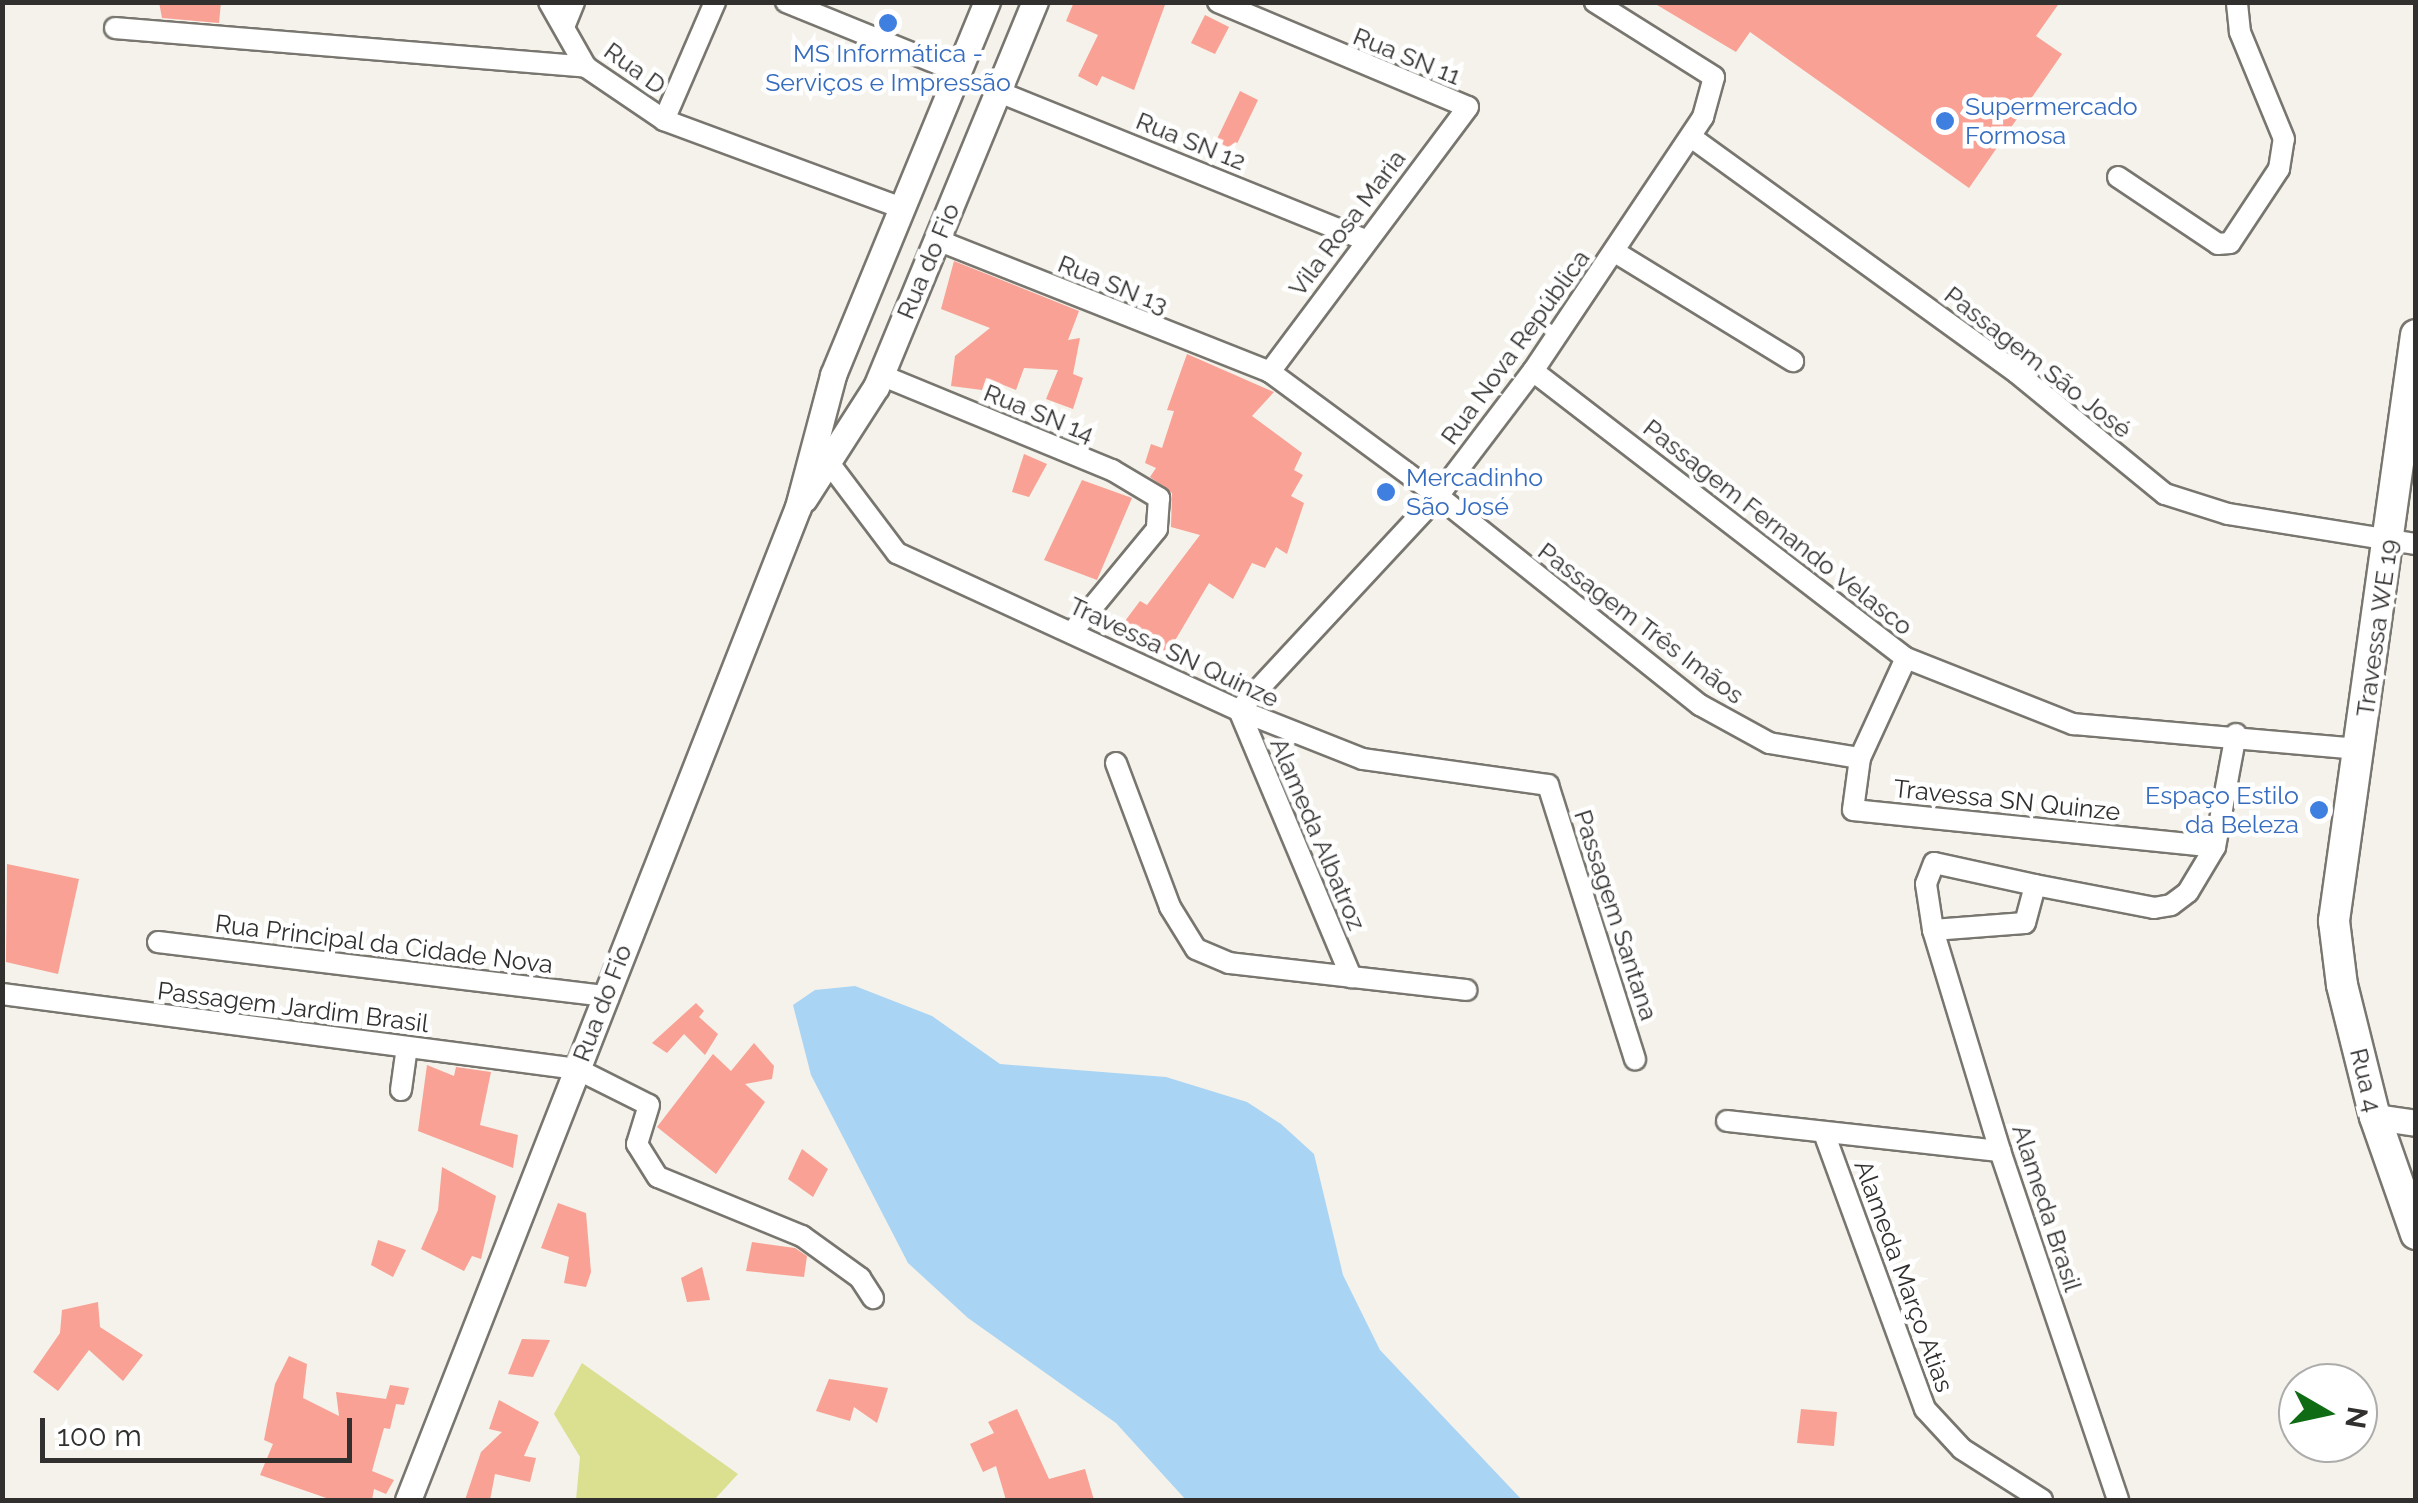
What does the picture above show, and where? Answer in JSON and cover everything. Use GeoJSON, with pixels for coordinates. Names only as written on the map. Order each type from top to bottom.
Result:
{"type":"FeatureCollection","features":[{"type":"Feature","properties":{"kind":"main road","name":"Travessa WE 19"},"geometry":{"type":"LineString","coordinates":[[2334,921],[2360,748],[2403,542],[2416,335]]}},
{"type":"Feature","properties":{"kind":"main road","name":"Rua 4"},"geometry":{"type":"LineString","coordinates":[[2334,921],[2342,985],[2375,1117],[2416,1234]]}},
{"type":"Feature","properties":{"kind":"street","name":"Rua D"},"geometry":{"type":"LineString","coordinates":[[549,2],[586,68],[664,120]]}},
{"type":"Feature","properties":{"kind":"street"},"geometry":{"type":"LineString","coordinates":[[564,27],[574,2]]}},
{"type":"Feature","properties":{"kind":"street"},"geometry":{"type":"LineString","coordinates":[[715,2],[664,120],[902,208]]}},
{"type":"Feature","properties":{"kind":"street"},"geometry":{"type":"LineString","coordinates":[[786,2],[958,72]]}},
{"type":"Feature","properties":{"kind":"street","name":"Rua do Fio"},"geometry":{"type":"LineString","coordinates":[[823,454],[833,375],[986,2]]}},
{"type":"Feature","properties":{"kind":"street","name":"Rua do Fio"},"geometry":{"type":"LineString","coordinates":[[408,1500],[798,507],[823,454],[881,375],[1035,2]]}},
{"type":"Feature","properties":{"kind":"street","name":"Rua SN 11"},"geometry":{"type":"LineString","coordinates":[[1218,2],[1468,107]]}},
{"type":"Feature","properties":{"kind":"street","name":"Rua Nova República"},"geometry":{"type":"LineString","coordinates":[[1239,710],[1438,496],[1533,371],[1691,136],[1714,77],[1595,2]]}},
{"type":"Feature","properties":{"kind":"street"},"geometry":{"type":"LineString","coordinates":[[2118,177],[2218,244],[2230,244],[2279,169],[2284,139],[2240,32],[2237,2]]}},
{"type":"Feature","properties":{"kind":"street"},"geometry":{"type":"LineString","coordinates":[[115,28],[586,68]]}},
{"type":"Feature","properties":{"kind":"street","name":"Rua SN 12"},"geometry":{"type":"LineString","coordinates":[[999,92],[1363,239]]}},
{"type":"Feature","properties":{"kind":"street","name":"Vila Rosa Maria"},"geometry":{"type":"LineString","coordinates":[[1270,372],[1363,239],[1468,107]]}},
{"type":"Feature","properties":{"kind":"street","name":"Passagem São José"},"geometry":{"type":"LineString","coordinates":[[1691,136],[2017,373],[2165,494],[2228,514],[2403,542]]}},
{"type":"Feature","properties":{"kind":"street","name":"Rua SN 13"},"geometry":{"type":"LineString","coordinates":[[938,240],[1270,372]]}},
{"type":"Feature","properties":{"kind":"street"},"geometry":{"type":"LineString","coordinates":[[1615,252],[1793,362]]}},
{"type":"Feature","properties":{"kind":"street","name":"Passagem Fernando Velasco"},"geometry":{"type":"LineString","coordinates":[[1533,371],[1906,658],[2073,724],[2236,734],[2360,748]]}},
{"type":"Feature","properties":{"kind":"street","name":"Passagem Três Imãos"},"geometry":{"type":"LineString","coordinates":[[1270,372],[1438,496],[1700,705],[1769,742],[1860,758]]}},
{"type":"Feature","properties":{"kind":"street","name":"Rua SN 14"},"geometry":{"type":"LineString","coordinates":[[881,375],[1149,487],[1162,513],[1137,555],[1072,632]]}},
{"type":"Feature","properties":{"kind":"street","name":"Travessa SN Quinze"},"geometry":{"type":"LineString","coordinates":[[823,454],[897,553],[1239,710],[1363,758],[1548,785]]}},
{"type":"Feature","properties":{"kind":"street"},"geometry":{"type":"LineString","coordinates":[[1860,758],[1906,658]]}},
{"type":"Feature","properties":{"kind":"street","name":"Alameda Albatroz"},"geometry":{"type":"LineString","coordinates":[[1239,710],[1351,977]]}},
{"type":"Feature","properties":{"kind":"street"},"geometry":{"type":"LineString","coordinates":[[1934,930],[2025,923],[2036,885],[2154,908],[2171,905],[2188,892],[2214,847],[2236,734]]}},
{"type":"Feature","properties":{"kind":"street","name":"Travessa SN Quinze"},"geometry":{"type":"LineString","coordinates":[[1860,758],[1854,810],[2214,847]]}},
{"type":"Feature","properties":{"kind":"street"},"geometry":{"type":"LineString","coordinates":[[1116,764],[1170,907],[1196,950],[1229,963],[1466,990]]}},
{"type":"Feature","properties":{"kind":"street","name":"Passagem Santana"},"geometry":{"type":"LineString","coordinates":[[1548,785],[1636,1060]]}},
{"type":"Feature","properties":{"kind":"street","name":"Alameda Brasil"},"geometry":{"type":"LineString","coordinates":[[2036,885],[1931,863],[1926,884],[1934,930],[2000,1151],[2118,1500]]}},
{"type":"Feature","properties":{"kind":"street","name":"Rua Principal da Cidade Nova"},"geometry":{"type":"LineString","coordinates":[[158,942],[604,996]]}},
{"type":"Feature","properties":{"kind":"street","name":"Passagem Jardim Brasil"},"geometry":{"type":"LineString","coordinates":[[2,994],[577,1069],[649,1105],[637,1144],[658,1177],[802,1236],[860,1278],[873,1298]]}},
{"type":"Feature","properties":{"kind":"street"},"geometry":{"type":"LineString","coordinates":[[401,1090],[407,1047]]}},
{"type":"Feature","properties":{"kind":"street"},"geometry":{"type":"LineString","coordinates":[[2375,1117],[2416,1123]]}},
{"type":"Feature","properties":{"kind":"street"},"geometry":{"type":"LineString","coordinates":[[1727,1122],[2000,1151]]}},
{"type":"Feature","properties":{"kind":"street","name":"Alameda Março Atias"},"geometry":{"type":"LineString","coordinates":[[1824,1133],[1926,1409],[1962,1449],[2042,1500]]}},
{"type":"Feature","properties":{"kind":"green space"},"geometry":{"type":"Polygon","coordinates":[[[582,1363],[738,1474],[714,1500],[576,1500],[580,1457],[554,1414],[582,1363]]]}},
{"type":"Feature","properties":{"kind":"water"},"geometry":{"type":"Polygon","coordinates":[[[855,986],[932,1016],[1000,1064],[1166,1077],[1247,1102],[1281,1124],[1314,1154],[1343,1275],[1380,1350],[1522,1500],[1186,1500],[1116,1423],[968,1318],[908,1263],[811,1075],[793,1005],[815,990],[855,986]]]}},
{"type":"Feature","properties":{"kind":"building"},"geometry":{"type":"Polygon","coordinates":[[[159,2],[221,2],[219,23],[162,18],[159,2]]]}},
{"type":"Feature","properties":{"kind":"building"},"geometry":{"type":"Polygon","coordinates":[[[1074,2],[1166,2],[1134,90],[1102,76],[1097,86],[1078,76],[1098,35],[1066,21],[1074,2]]]}},
{"type":"Feature","properties":{"kind":"building","name":"Supermercado Formosa"},"geometry":{"type":"Polygon","coordinates":[[[1652,2],[2060,2],[2036,36],[2062,54],[1969,188],[1750,32],[1736,52],[1652,2]]]}},
{"type":"Feature","properties":{"kind":"building"},"geometry":{"type":"Polygon","coordinates":[[[1205,15],[1229,27],[1215,54],[1191,43],[1205,15]]]}},
{"type":"Feature","properties":{"kind":"building"},"geometry":{"type":"Polygon","coordinates":[[[1240,91],[1258,100],[1234,150],[1216,141],[1240,91]]]}},
{"type":"Feature","properties":{"kind":"building"},"geometry":{"type":"Polygon","coordinates":[[[954,261],[1079,311],[1068,340],[1080,338],[1073,374],[1083,378],[1073,409],[1046,399],[1058,370],[1024,368],[1016,390],[986,378],[982,390],[951,386],[955,356],[990,328],[941,309],[954,261]]]}},
{"type":"Feature","properties":{"kind":"building"},"geometry":{"type":"Polygon","coordinates":[[[1187,354],[1274,392],[1252,416],[1302,453],[1294,470],[1303,475],[1291,496],[1304,503],[1287,554],[1276,547],[1265,568],[1252,563],[1233,599],[1209,583],[1167,654],[1119,629],[1140,601],[1147,605],[1200,535],[1171,527],[1172,493],[1150,477],[1156,468],[1145,463],[1151,444],[1162,448],[1174,411],[1167,410],[1187,354]]]}},
{"type":"Feature","properties":{"kind":"building"},"geometry":{"type":"Polygon","coordinates":[[[1024,454],[1047,464],[1029,497],[1012,492],[1024,454]]]}},
{"type":"Feature","properties":{"kind":"building"},"geometry":{"type":"Polygon","coordinates":[[[1082,480],[1132,498],[1097,580],[1044,560],[1082,480]]]}},
{"type":"Feature","properties":{"kind":"building"},"geometry":{"type":"Polygon","coordinates":[[[7,864],[79,879],[58,974],[6,962],[7,864]]]}},
{"type":"Feature","properties":{"kind":"building"},"geometry":{"type":"Polygon","coordinates":[[[696,1003],[704,1011],[699,1017],[718,1034],[705,1055],[684,1034],[667,1053],[652,1043],[696,1003]]]}},
{"type":"Feature","properties":{"kind":"building"},"geometry":{"type":"Polygon","coordinates":[[[754,1043],[774,1066],[772,1079],[745,1084],[765,1102],[716,1174],[657,1127],[713,1054],[731,1071],[754,1043]]]}},
{"type":"Feature","properties":{"kind":"building"},"geometry":{"type":"Polygon","coordinates":[[[427,1065],[454,1076],[456,1067],[491,1072],[480,1125],[518,1135],[513,1168],[418,1131],[427,1065]]]}},
{"type":"Feature","properties":{"kind":"building"},"geometry":{"type":"Polygon","coordinates":[[[802,1149],[828,1169],[813,1197],[788,1179],[802,1149]]]}},
{"type":"Feature","properties":{"kind":"building"},"geometry":{"type":"Polygon","coordinates":[[[442,1167],[496,1196],[481,1259],[472,1256],[464,1271],[421,1249],[438,1210],[442,1167]]]}},
{"type":"Feature","properties":{"kind":"building"},"geometry":{"type":"Polygon","coordinates":[[[558,1203],[586,1213],[591,1272],[586,1287],[564,1283],[569,1257],[541,1248],[558,1203]]]}},
{"type":"Feature","properties":{"kind":"building"},"geometry":{"type":"Polygon","coordinates":[[[378,1240],[406,1250],[393,1277],[371,1265],[378,1240]]]}},
{"type":"Feature","properties":{"kind":"building"},"geometry":{"type":"Polygon","coordinates":[[[752,1242],[795,1248],[807,1256],[804,1277],[746,1271],[752,1242]]]}},
{"type":"Feature","properties":{"kind":"building"},"geometry":{"type":"Polygon","coordinates":[[[702,1267],[710,1300],[687,1302],[681,1278],[702,1267]]]}},
{"type":"Feature","properties":{"kind":"building"},"geometry":{"type":"Polygon","coordinates":[[[98,1302],[100,1327],[143,1355],[123,1381],[89,1350],[58,1391],[33,1372],[60,1333],[62,1310],[98,1302]]]}},
{"type":"Feature","properties":{"kind":"building"},"geometry":{"type":"Polygon","coordinates":[[[522,1339],[550,1340],[533,1377],[508,1374],[522,1339]]]}},
{"type":"Feature","properties":{"kind":"building"},"geometry":{"type":"Polygon","coordinates":[[[289,1356],[307,1364],[303,1398],[339,1416],[336,1392],[386,1399],[390,1385],[409,1388],[404,1405],[396,1404],[390,1429],[384,1428],[372,1471],[394,1480],[386,1494],[374,1489],[372,1500],[332,1500],[260,1475],[273,1444],[264,1440],[275,1384],[289,1356]]]}},
{"type":"Feature","properties":{"kind":"building"},"geometry":{"type":"Polygon","coordinates":[[[829,1379],[888,1388],[877,1423],[854,1407],[850,1421],[816,1411],[829,1379]]]}},
{"type":"Feature","properties":{"kind":"building"},"geometry":{"type":"Polygon","coordinates":[[[499,1400],[539,1422],[524,1456],[536,1458],[530,1482],[495,1474],[490,1500],[465,1500],[481,1452],[502,1432],[489,1429],[499,1400]]]}},
{"type":"Feature","properties":{"kind":"building"},"geometry":{"type":"Polygon","coordinates":[[[1017,1409],[1049,1479],[1085,1469],[1094,1500],[1006,1500],[996,1466],[983,1472],[970,1444],[994,1433],[988,1422],[1017,1409]]]}},
{"type":"Feature","properties":{"kind":"building"},"geometry":{"type":"Polygon","coordinates":[[[1801,1409],[1837,1412],[1834,1446],[1797,1443],[1801,1409]]]}},
{"type":"Feature","properties":{"kind":"place","name":"MS Informática - Serviços e Impressão"},"geometry":{"type":"Point","coordinates":[888,23]}},
{"type":"Feature","properties":{"kind":"place","name":"Supermercado Formosa"},"geometry":{"type":"Point","coordinates":[1945,121]}},
{"type":"Feature","properties":{"kind":"place","name":"Mercadinho São José"},"geometry":{"type":"Point","coordinates":[1386,492]}},
{"type":"Feature","properties":{"kind":"place","name":"Espaço Estilo da Beleza"},"geometry":{"type":"Point","coordinates":[2319,810]}}]}
